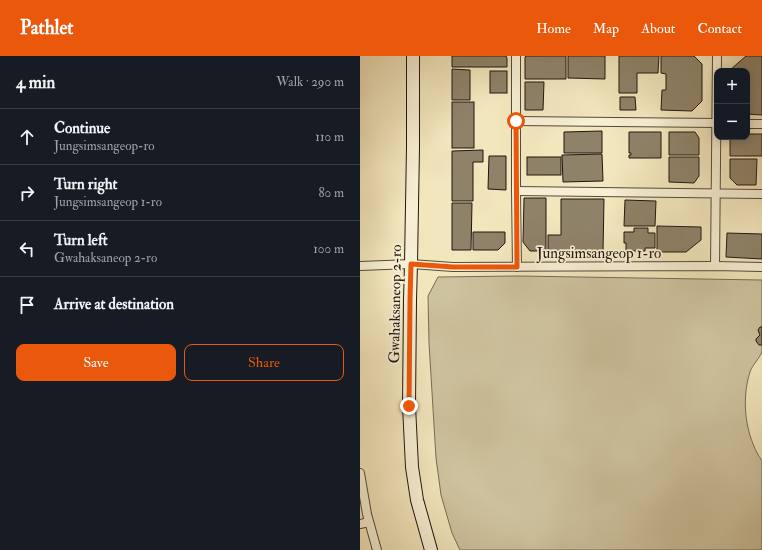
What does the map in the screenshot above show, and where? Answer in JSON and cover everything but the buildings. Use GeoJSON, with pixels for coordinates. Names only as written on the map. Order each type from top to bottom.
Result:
{"type":"FeatureCollection","features":[{"type":"Feature","properties":{"kind":"street","name":"Gwahaksaneop 2-ro"},"geometry":{"type":"LineString","coordinates":[[412,56],[413,147],[409,406],[412,467],[417,500],[431,550]]}},
{"type":"Feature","properties":{"kind":"street"},"geometry":{"type":"LineString","coordinates":[[516,56],[517,267]]}},
{"type":"Feature","properties":{"kind":"street"},"geometry":{"type":"LineString","coordinates":[[717,56],[717,104]]}},
{"type":"Feature","properties":{"kind":"street"},"geometry":{"type":"LineString","coordinates":[[516,121],[714,123]]}},
{"type":"Feature","properties":{"kind":"street"},"geometry":{"type":"LineString","coordinates":[[750,124],[762,124]]}},
{"type":"Feature","properties":{"kind":"street"},"geometry":{"type":"LineString","coordinates":[[715,266],[717,140]]}},
{"type":"Feature","properties":{"kind":"street"},"geometry":{"type":"LineString","coordinates":[[516,191],[762,194]]}},
{"type":"Feature","properties":{"kind":"street","name":"Jungsimsangeop 1-ro"},"geometry":{"type":"LineString","coordinates":[[360,266],[411,264],[453,267],[762,267]]}},
{"type":"Feature","properties":{"kind":"street"},"geometry":{"type":"LineString","coordinates":[[360,473],[361,484],[376,550]]}},
{"type":"Feature","properties":{"kind":"street"},"geometry":{"type":"LineString","coordinates":[[360,524],[369,522]]}},
{"type":"Feature","properties":{"kind":"shaded area"},"geometry":{"type":"Polygon","coordinates":[[[518,276],[762,280],[762,351],[750,372],[747,383],[745,406],[748,429],[756,451],[762,461],[762,550],[460,550],[452,533],[441,495],[436,458],[429,343],[428,296],[438,277],[518,276]]]}},
{"type":"Feature","properties":{"kind":"route"},"geometry":{"type":"LineString","coordinates":[[409,406],[411,264],[453,267],[517,267],[516,121]]}}]}
